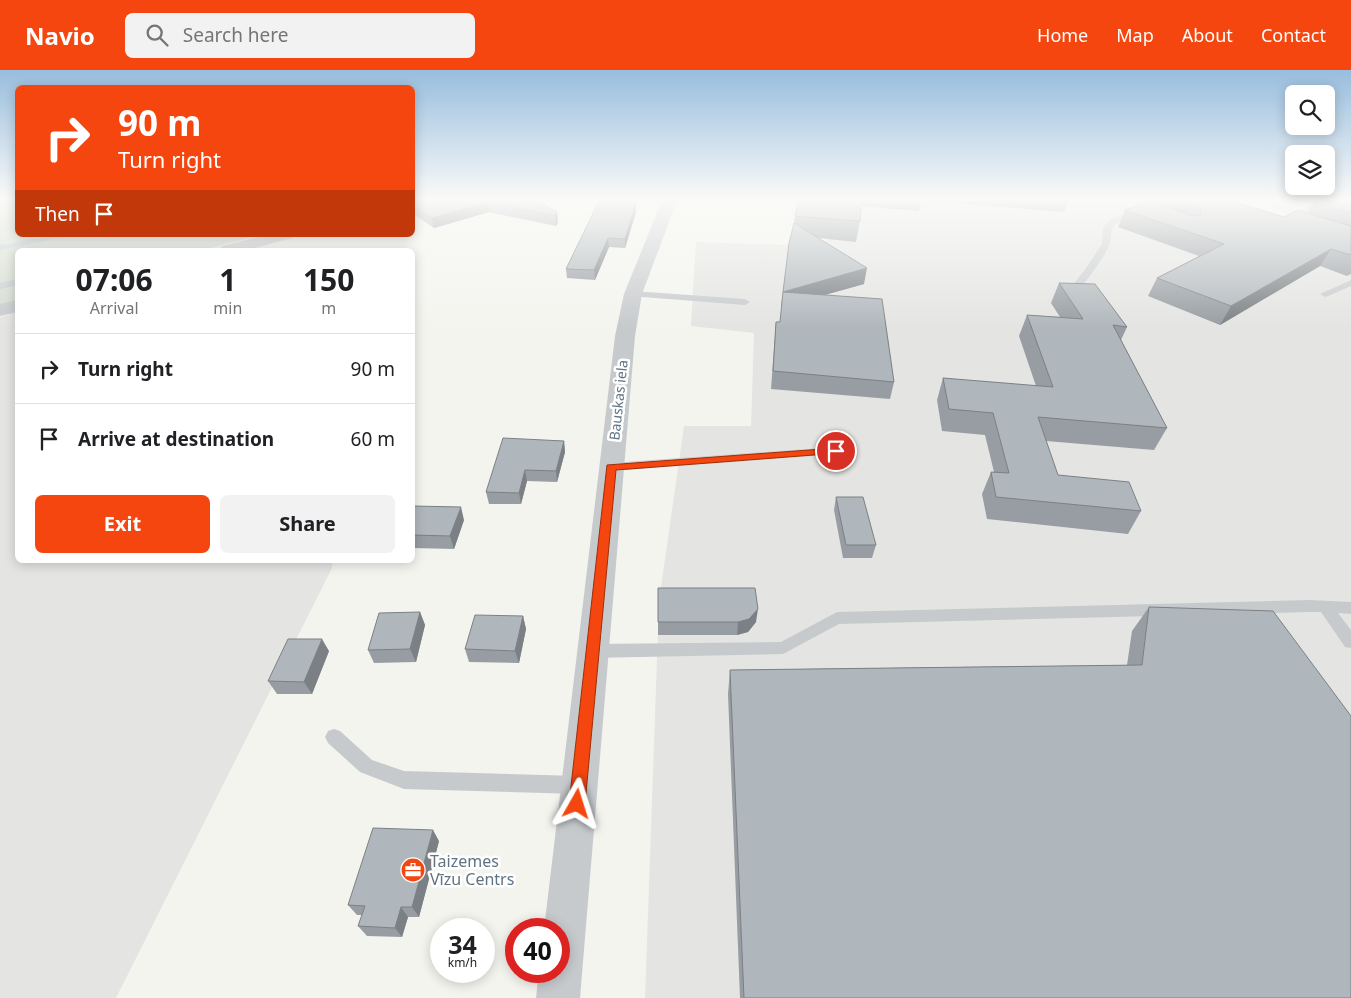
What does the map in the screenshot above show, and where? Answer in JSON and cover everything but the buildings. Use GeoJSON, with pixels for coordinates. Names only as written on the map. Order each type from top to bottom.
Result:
{"type":"FeatureCollection","features":[{"type":"Feature","properties":{"kind":"street"},"geometry":{"type":"LineString","coordinates":[[236,248],[262,241]]}},
{"type":"Feature","properties":{"kind":"street","name":"Bauskas iela"},"geometry":{"type":"LineString","coordinates":[[558,998],[625,336],[633,294],[654,241]]}},
{"type":"Feature","properties":{"kind":"street"},"geometry":{"type":"LineString","coordinates":[[0,310],[15,307]]}},
{"type":"Feature","properties":{"kind":"lane"},"geometry":{"type":"LineString","coordinates":[[1056,296],[1070,291],[1079,284],[1106,241]]}},
{"type":"Feature","properties":{"kind":"lane"},"geometry":{"type":"LineString","coordinates":[[0,286],[15,283]]}},
{"type":"Feature","properties":{"kind":"lane"},"geometry":{"type":"LineString","coordinates":[[1325,294],[1351,283]]}},
{"type":"Feature","properties":{"kind":"lane"},"geometry":{"type":"LineString","coordinates":[[633,294],[745,302]]}},
{"type":"Feature","properties":{"kind":"lane"},"geometry":{"type":"LineString","coordinates":[[611,467],[836,451]]}},
{"type":"Feature","properties":{"kind":"lane"},"geometry":{"type":"LineString","coordinates":[[1325,607],[1351,642]]}},
{"type":"Feature","properties":{"kind":"lane"},"geometry":{"type":"LineString","coordinates":[[592,651],[783,648],[837,618],[1325,607],[1351,608]]}},
{"type":"Feature","properties":{"kind":"lane"},"geometry":{"type":"LineString","coordinates":[[334,737],[366,766],[404,780],[579,784]]}},
{"type":"Feature","properties":{"kind":"shaded area"},"geometry":{"type":"Polygon","coordinates":[[[0,241],[235,241],[210,248],[15,248],[15,301],[0,305],[0,241]]]}},
{"type":"Feature","properties":{"kind":"shaded area"},"geometry":{"type":"Polygon","coordinates":[[[20,241],[43,241],[0,250],[0,245],[20,241]]]}},
{"type":"Feature","properties":{"kind":"shaded area"},"geometry":{"type":"Polygon","coordinates":[[[825,241],[1319,241],[1351,252],[1351,998],[645,998],[659,601],[684,426],[751,426],[754,333],[691,326],[696,242],[824,246],[825,241]]]}},
{"type":"Feature","properties":{"kind":"shaded area"},"geometry":{"type":"Polygon","coordinates":[[[15,313],[15,563],[332,563],[332,568],[116,998],[0,998],[0,317],[15,313]]]}},
{"type":"Feature","properties":{"kind":"place","name":"Taizemes Vīzu Centrs"},"geometry":{"type":"Point","coordinates":[413,870]}},
{"type":"Feature","properties":{"kind":"route"},"geometry":{"type":"LineString","coordinates":[[577,804],[611,467],[836,451]]}}]}
